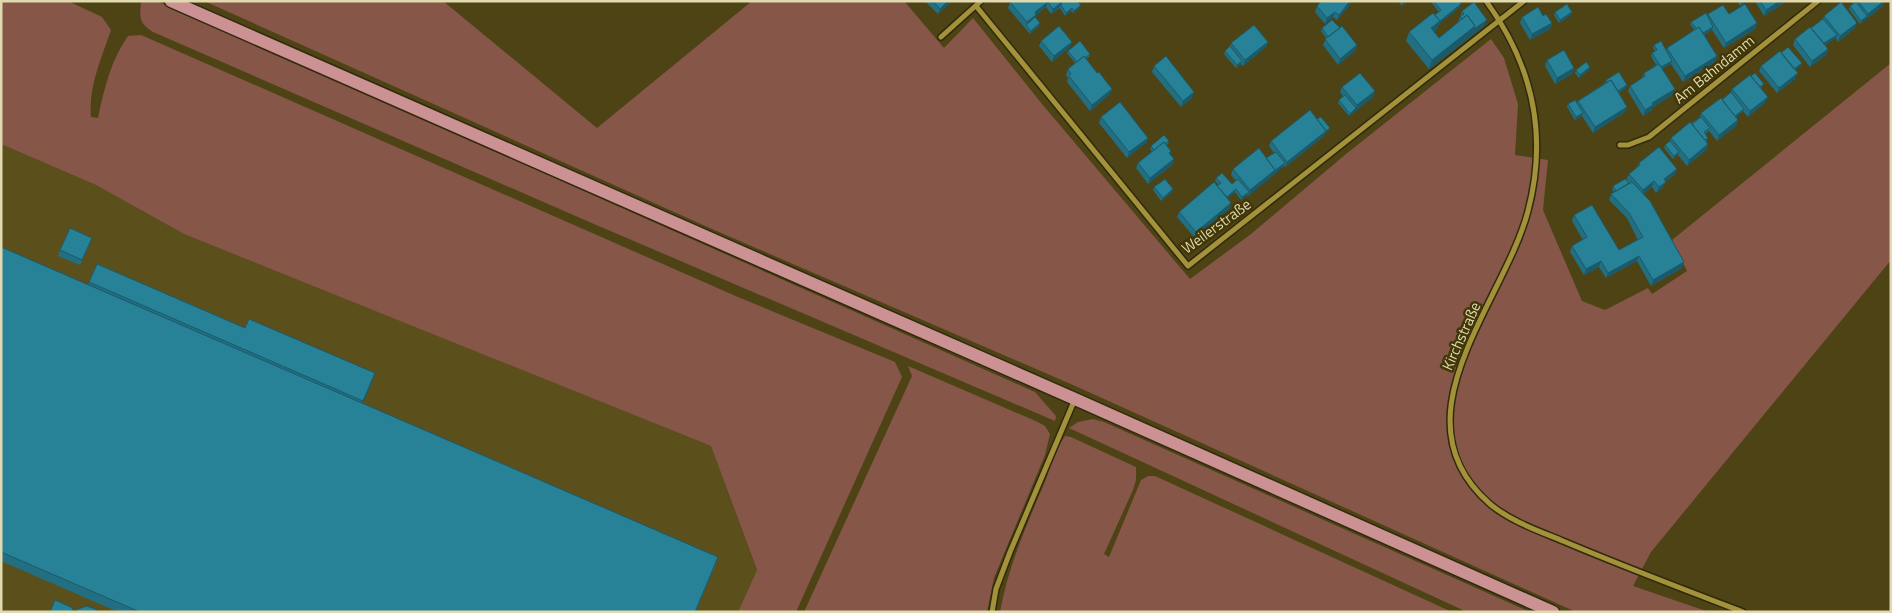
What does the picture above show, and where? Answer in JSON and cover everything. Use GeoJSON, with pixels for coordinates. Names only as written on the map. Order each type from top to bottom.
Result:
{"type":"FeatureCollection","features":[{"type":"Feature","properties":{"kind":"main road"},"geometry":{"type":"LineString","coordinates":[[171,1],[1075,399],[1553,612]]}},
{"type":"Feature","properties":{"kind":"main road"},"geometry":{"type":"LineString","coordinates":[[176,1],[189,8]]}},
{"type":"Feature","properties":{"kind":"street"},"geometry":{"type":"LineString","coordinates":[[941,37],[981,1]]}},
{"type":"Feature","properties":{"kind":"street","name":"Kirchstraße"},"geometry":{"type":"LineString","coordinates":[[1486,1],[1514,45],[1529,84],[1536,132],[1535,170],[1528,212],[1514,254],[1466,347],[1456,375],[1450,404],[1450,425],[1453,445],[1461,468],[1474,488],[1491,505],[1523,524],[1621,565],[1743,612]]}},
{"type":"Feature","properties":{"kind":"street"},"geometry":{"type":"LineString","coordinates":[[1500,21],[1524,1]]}},
{"type":"Feature","properties":{"kind":"street","name":"Am Bahndamm"},"geometry":{"type":"LineString","coordinates":[[1620,144],[1628,145],[1649,137],[1818,1]]}},
{"type":"Feature","properties":{"kind":"street","name":"Weilerstraße"},"geometry":{"type":"LineString","coordinates":[[976,6],[1188,266],[1500,21]]}},
{"type":"Feature","properties":{"kind":"street"},"geometry":{"type":"LineString","coordinates":[[992,612],[996,589],[1006,562],[1075,399]]}},
{"type":"Feature","properties":{"kind":"shaded area"},"geometry":{"type":"Polygon","coordinates":[[[1,1],[68,1],[102,17],[111,30],[94,83],[91,117],[98,118],[109,75],[122,45],[128,36],[141,35],[738,297],[895,362],[902,377],[796,612],[738,612],[757,570],[711,446],[184,234],[96,185],[1,144],[1,1]]]}},
{"type":"Feature","properties":{"kind":"shaded area"},"geometry":{"type":"Polygon","coordinates":[[[141,1],[157,1],[1035,392],[1056,416],[1055,421],[594,224],[153,32],[142,22],[140,12],[141,1]]]}},
{"type":"Feature","properties":{"kind":"shaded area"},"geometry":{"type":"Polygon","coordinates":[[[204,1],[443,1],[597,128],[752,1],[904,1],[944,48],[973,18],[1042,104],[1190,279],[1251,234],[1346,154],[1491,39],[1504,58],[1518,104],[1515,155],[1548,160],[1543,210],[1582,301],[1605,310],[1648,288],[1652,294],[1687,271],[1672,240],[1891,63],[1891,260],[1651,552],[1633,586],[1709,612],[1576,612],[1073,385],[712,229],[204,1]]]}},
{"type":"Feature","properties":{"kind":"shaded area"},"geometry":{"type":"Polygon","coordinates":[[[1,144],[96,185],[184,234],[711,446],[757,571],[738,612],[1,612],[1,144]]]}},
{"type":"Feature","properties":{"kind":"shaded area"},"geometry":{"type":"Polygon","coordinates":[[[908,366],[1038,422],[1045,426],[1050,434],[1045,455],[994,578],[987,612],[804,612],[912,376],[908,366]]]}},
{"type":"Feature","properties":{"kind":"shaded area"},"geometry":{"type":"Polygon","coordinates":[[[1093,419],[1104,422],[1530,612],[1467,612],[1069,428],[1078,422],[1093,419]]]}},
{"type":"Feature","properties":{"kind":"shaded area"},"geometry":{"type":"Polygon","coordinates":[[[1065,436],[1136,467],[1136,480],[1133,490],[1104,554],[1109,557],[1141,480],[1148,476],[1155,476],[1452,612],[1000,612],[1019,544],[1054,457],[1065,436]]]}},
{"type":"Feature","properties":{"kind":"building"},"geometry":{"type":"Polygon","coordinates":[[[933,1],[948,1],[940,9],[933,1]]]}},
{"type":"Feature","properties":{"kind":"building"},"geometry":{"type":"Polygon","coordinates":[[[1011,1],[1062,2],[1053,9],[1048,2],[1035,12],[1036,15],[1027,22],[1011,1]]]}},
{"type":"Feature","properties":{"kind":"building"},"geometry":{"type":"Polygon","coordinates":[[[1062,1],[1077,1],[1081,5],[1074,11],[1072,8],[1066,13],[1061,5],[1062,1]]]}},
{"type":"Feature","properties":{"kind":"building"},"geometry":{"type":"Polygon","coordinates":[[[1321,1],[1350,1],[1339,15],[1335,12],[1327,18],[1317,6],[1321,1]]]}},
{"type":"Feature","properties":{"kind":"building"},"geometry":{"type":"Polygon","coordinates":[[[1433,1],[1460,1],[1461,4],[1440,21],[1435,15],[1441,10],[1433,1]]]}},
{"type":"Feature","properties":{"kind":"building"},"geometry":{"type":"Polygon","coordinates":[[[1760,1],[1780,1],[1766,10],[1760,1]]]}},
{"type":"Feature","properties":{"kind":"building"},"geometry":{"type":"Polygon","coordinates":[[[1858,1],[1884,1],[1868,14],[1858,1]]]}},
{"type":"Feature","properties":{"kind":"building"},"geometry":{"type":"Polygon","coordinates":[[[1474,2],[1487,20],[1474,29],[1475,26],[1467,15],[1462,19],[1460,16],[1464,14],[1462,11],[1474,2]]]}},
{"type":"Feature","properties":{"kind":"building"},"geometry":{"type":"Polygon","coordinates":[[[1841,2],[1857,23],[1840,36],[1824,16],[1841,2]]]}},
{"type":"Feature","properties":{"kind":"building"},"geometry":{"type":"Polygon","coordinates":[[[1856,2],[1867,16],[1861,21],[1850,6],[1856,2]]]}},
{"type":"Feature","properties":{"kind":"building"},"geometry":{"type":"Polygon","coordinates":[[[1567,4],[1572,12],[1560,20],[1555,12],[1567,4]]]}},
{"type":"Feature","properties":{"kind":"building"},"geometry":{"type":"Polygon","coordinates":[[[1745,4],[1757,23],[1726,43],[1708,14],[1723,5],[1729,14],[1745,4]]]}},
{"type":"Feature","properties":{"kind":"building"},"geometry":{"type":"Polygon","coordinates":[[[1538,7],[1543,16],[1546,14],[1552,23],[1532,34],[1522,17],[1538,7]]]}},
{"type":"Feature","properties":{"kind":"building"},"geometry":{"type":"Polygon","coordinates":[[[1433,13],[1440,21],[1431,28],[1439,38],[1467,15],[1475,26],[1432,60],[1409,32],[1433,13]]]}},
{"type":"Feature","properties":{"kind":"building"},"geometry":{"type":"Polygon","coordinates":[[[1706,13],[1713,27],[1703,33],[1699,27],[1697,29],[1691,22],[1706,13]]]}},
{"type":"Feature","properties":{"kind":"building"},"geometry":{"type":"Polygon","coordinates":[[[1035,17],[1040,23],[1031,31],[1026,25],[1035,17]]]}},
{"type":"Feature","properties":{"kind":"building"},"geometry":{"type":"Polygon","coordinates":[[[1823,19],[1837,35],[1824,43],[1811,28],[1823,19]]]}},
{"type":"Feature","properties":{"kind":"building"},"geometry":{"type":"Polygon","coordinates":[[[1332,20],[1340,28],[1328,37],[1322,28],[1332,20]]]}},
{"type":"Feature","properties":{"kind":"building"},"geometry":{"type":"Polygon","coordinates":[[[1254,25],[1268,42],[1245,60],[1231,43],[1254,25]]]}},
{"type":"Feature","properties":{"kind":"building"},"geometry":{"type":"Polygon","coordinates":[[[1059,26],[1072,42],[1054,56],[1041,41],[1059,26]]]}},
{"type":"Feature","properties":{"kind":"building"},"geometry":{"type":"Polygon","coordinates":[[[1342,26],[1357,45],[1340,59],[1325,39],[1342,26]]]}},
{"type":"Feature","properties":{"kind":"building"},"geometry":{"type":"Polygon","coordinates":[[[1699,27],[1717,56],[1685,76],[1667,48],[1699,27]]]}},
{"type":"Feature","properties":{"kind":"building"},"geometry":{"type":"Polygon","coordinates":[[[1810,27],[1828,49],[1812,61],[1795,39],[1810,27]]]}},
{"type":"Feature","properties":{"kind":"building"},"geometry":{"type":"Polygon","coordinates":[[[1080,41],[1090,54],[1077,62],[1068,51],[1080,41]]]}},
{"type":"Feature","properties":{"kind":"building"},"geometry":{"type":"Polygon","coordinates":[[[1661,41],[1672,61],[1661,67],[1652,53],[1657,50],[1654,45],[1661,41]]]}},
{"type":"Feature","properties":{"kind":"building"},"geometry":{"type":"Polygon","coordinates":[[[1230,46],[1242,61],[1237,65],[1225,51],[1230,46]]]}},
{"type":"Feature","properties":{"kind":"building"},"geometry":{"type":"Polygon","coordinates":[[[1788,47],[1802,63],[1794,69],[1781,53],[1788,47]]]}},
{"type":"Feature","properties":{"kind":"building"},"geometry":{"type":"Polygon","coordinates":[[[1564,50],[1574,68],[1557,78],[1547,60],[1564,50]]]}},
{"type":"Feature","properties":{"kind":"building"},"geometry":{"type":"Polygon","coordinates":[[[1780,51],[1798,73],[1779,88],[1761,66],[1780,51]]]}},
{"type":"Feature","properties":{"kind":"building"},"geometry":{"type":"Polygon","coordinates":[[[1084,56],[1112,89],[1092,105],[1069,76],[1071,74],[1068,69],[1084,56]]]}},
{"type":"Feature","properties":{"kind":"building"},"geometry":{"type":"Polygon","coordinates":[[[1166,56],[1194,92],[1183,101],[1154,66],[1166,56]]]}},
{"type":"Feature","properties":{"kind":"building"},"geometry":{"type":"Polygon","coordinates":[[[1586,62],[1590,67],[1580,75],[1576,70],[1586,62]]]}},
{"type":"Feature","properties":{"kind":"building"},"geometry":{"type":"Polygon","coordinates":[[[1659,64],[1675,89],[1652,103],[1653,105],[1645,110],[1630,86],[1645,76],[1644,73],[1659,64]]]}},
{"type":"Feature","properties":{"kind":"building"},"geometry":{"type":"Polygon","coordinates":[[[1619,72],[1627,85],[1618,91],[1611,80],[1607,82],[1606,80],[1619,72]]]}},
{"type":"Feature","properties":{"kind":"building"},"geometry":{"type":"Polygon","coordinates":[[[1360,73],[1375,91],[1357,105],[1342,87],[1360,73]]]}},
{"type":"Feature","properties":{"kind":"building"},"geometry":{"type":"Polygon","coordinates":[[[1755,73],[1764,84],[1760,87],[1751,76],[1755,73]]]}},
{"type":"Feature","properties":{"kind":"building"},"geometry":{"type":"Polygon","coordinates":[[[1750,75],[1768,97],[1750,111],[1732,89],[1750,75]]]}},
{"type":"Feature","properties":{"kind":"building"},"geometry":{"type":"Polygon","coordinates":[[[1611,80],[1627,107],[1595,127],[1578,101],[1611,80]]]}},
{"type":"Feature","properties":{"kind":"building"},"geometry":{"type":"Polygon","coordinates":[[[1731,92],[1744,109],[1735,116],[1722,100],[1731,92]]]}},
{"type":"Feature","properties":{"kind":"building"},"geometry":{"type":"Polygon","coordinates":[[[1345,95],[1356,108],[1350,114],[1339,100],[1345,95]]]}},
{"type":"Feature","properties":{"kind":"building"},"geometry":{"type":"Polygon","coordinates":[[[1721,98],[1738,120],[1719,135],[1701,113],[1721,98]]]}},
{"type":"Feature","properties":{"kind":"building"},"geometry":{"type":"Polygon","coordinates":[[[1575,100],[1583,113],[1576,117],[1568,104],[1575,100]]]}},
{"type":"Feature","properties":{"kind":"building"},"geometry":{"type":"Polygon","coordinates":[[[1120,102],[1148,138],[1129,152],[1101,117],[1120,102]]]}},
{"type":"Feature","properties":{"kind":"building"},"geometry":{"type":"Polygon","coordinates":[[[1310,110],[1326,131],[1287,162],[1271,141],[1310,110]]]}},
{"type":"Feature","properties":{"kind":"building"},"geometry":{"type":"Polygon","coordinates":[[[1321,117],[1330,128],[1326,131],[1317,119],[1321,117]]]}},
{"type":"Feature","properties":{"kind":"building"},"geometry":{"type":"Polygon","coordinates":[[[1701,117],[1710,128],[1704,132],[1708,138],[1705,140],[1692,124],[1701,117]]]}},
{"type":"Feature","properties":{"kind":"building"},"geometry":{"type":"Polygon","coordinates":[[[1690,122],[1708,144],[1689,160],[1671,138],[1690,122]]]}},
{"type":"Feature","properties":{"kind":"building"},"geometry":{"type":"Polygon","coordinates":[[[1164,135],[1169,141],[1165,144],[1164,142],[1154,150],[1151,146],[1164,135]]]}},
{"type":"Feature","properties":{"kind":"building"},"geometry":{"type":"Polygon","coordinates":[[[1670,141],[1679,152],[1674,156],[1665,145],[1670,141]]]}},
{"type":"Feature","properties":{"kind":"building"},"geometry":{"type":"Polygon","coordinates":[[[1164,142],[1174,159],[1150,178],[1138,163],[1164,142]]]}},
{"type":"Feature","properties":{"kind":"building"},"geometry":{"type":"Polygon","coordinates":[[[1659,147],[1677,169],[1664,179],[1666,182],[1659,187],[1654,181],[1643,190],[1629,174],[1659,147]]]}},
{"type":"Feature","properties":{"kind":"building"},"geometry":{"type":"Polygon","coordinates":[[[1259,148],[1275,170],[1250,190],[1233,169],[1259,148]]]}},
{"type":"Feature","properties":{"kind":"building"},"geometry":{"type":"Polygon","coordinates":[[[1276,152],[1285,163],[1274,171],[1266,158],[1276,152]]]}},
{"type":"Feature","properties":{"kind":"building"},"geometry":{"type":"Polygon","coordinates":[[[1222,173],[1232,184],[1238,179],[1249,192],[1242,197],[1236,189],[1227,197],[1217,186],[1221,183],[1216,178],[1222,173]]]}},
{"type":"Feature","properties":{"kind":"building"},"geometry":{"type":"Polygon","coordinates":[[[1165,179],[1173,189],[1163,198],[1154,187],[1165,179]]]}},
{"type":"Feature","properties":{"kind":"building"},"geometry":{"type":"Polygon","coordinates":[[[1625,179],[1629,183],[1616,191],[1613,186],[1625,179]]]}},
{"type":"Feature","properties":{"kind":"building"},"geometry":{"type":"Polygon","coordinates":[[[1214,182],[1231,203],[1196,232],[1179,212],[1214,182]]]}},
{"type":"Feature","properties":{"kind":"building"},"geometry":{"type":"Polygon","coordinates":[[[1632,182],[1650,201],[1684,262],[1653,280],[1639,256],[1608,273],[1601,261],[1586,269],[1572,246],[1587,237],[1574,215],[1592,205],[1619,250],[1643,237],[1629,213],[1611,194],[1632,182]]]}},
{"type":"Feature","properties":{"kind":"building"},"geometry":{"type":"Polygon","coordinates":[[[70,228],[92,238],[82,260],[60,250],[70,228]]]}},
{"type":"Feature","properties":{"kind":"building"},"geometry":{"type":"Polygon","coordinates":[[[1,247],[718,557],[695,612],[140,612],[1,552],[1,247]]]}},
{"type":"Feature","properties":{"kind":"building"},"geometry":{"type":"Polygon","coordinates":[[[97,264],[245,328],[249,319],[375,373],[363,401],[89,282],[97,264]]]}},
{"type":"Feature","properties":{"kind":"building"},"geometry":{"type":"Polygon","coordinates":[[[55,600],[73,608],[71,612],[50,612],[55,600]]]}},
{"type":"Feature","properties":{"kind":"building"},"geometry":{"type":"Polygon","coordinates":[[[87,606],[98,612],[75,612],[78,609],[87,606]]]}}]}
